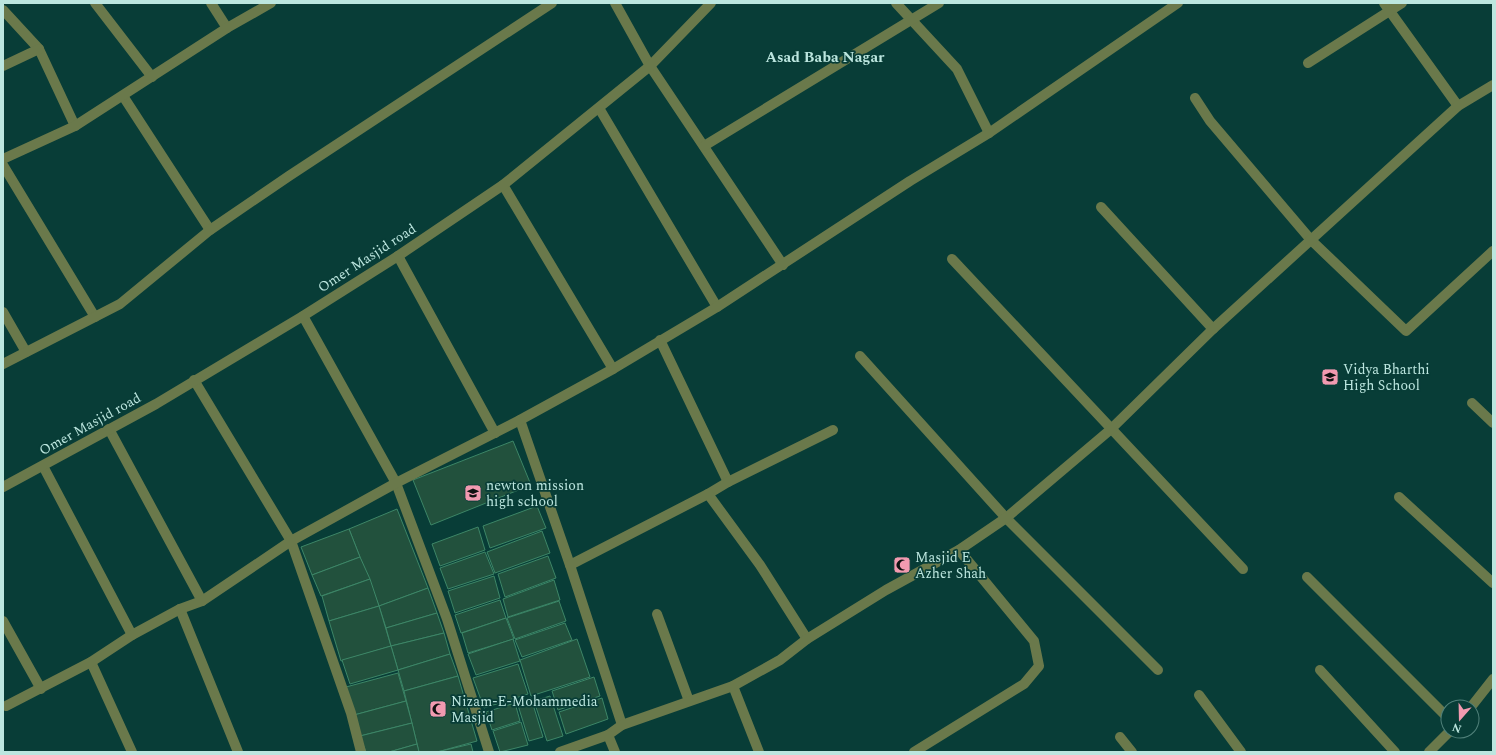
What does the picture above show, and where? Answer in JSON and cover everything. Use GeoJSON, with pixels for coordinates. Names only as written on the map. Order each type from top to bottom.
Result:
{"type":"FeatureCollection","features":[{"type":"Feature","properties":{"kind":"street"},"geometry":{"type":"LineString","coordinates":[[95,3],[152,77]]}},
{"type":"Feature","properties":{"kind":"street"},"geometry":{"type":"LineString","coordinates":[[211,3],[227,28]]}},
{"type":"Feature","properties":{"kind":"street"},"geometry":{"type":"LineString","coordinates":[[3,159],[75,126],[227,28],[271,3]]}},
{"type":"Feature","properties":{"kind":"street"},"geometry":{"type":"LineString","coordinates":[[3,364],[120,304],[210,230],[289,176],[552,3]]}},
{"type":"Feature","properties":{"kind":"street"},"geometry":{"type":"LineString","coordinates":[[615,3],[650,66],[783,265]]}},
{"type":"Feature","properties":{"kind":"street","name":"Omer Masjid road"},"geometry":{"type":"LineString","coordinates":[[3,487],[156,404],[303,316],[398,256],[503,184],[599,108],[650,66],[711,3]]}},
{"type":"Feature","properties":{"kind":"street"},"geometry":{"type":"LineString","coordinates":[[896,3],[912,18],[957,69],[990,133]]}},
{"type":"Feature","properties":{"kind":"street"},"geometry":{"type":"LineString","coordinates":[[704,146],[938,3]]}},
{"type":"Feature","properties":{"kind":"street"},"geometry":{"type":"LineString","coordinates":[[6,706],[90,662],[132,635],[180,609],[202,601],[291,541],[396,483],[520,420],[613,369],[717,307],[910,182],[990,133],[1178,3]]}},
{"type":"Feature","properties":{"kind":"street"},"geometry":{"type":"LineString","coordinates":[[1308,63],[1387,7],[1402,3]]}},
{"type":"Feature","properties":{"kind":"street"},"geometry":{"type":"LineString","coordinates":[[1387,7],[1458,106]]}},
{"type":"Feature","properties":{"kind":"street"},"geometry":{"type":"LineString","coordinates":[[3,10],[38,49],[75,126]]}},
{"type":"Feature","properties":{"kind":"street"},"geometry":{"type":"LineString","coordinates":[[3,66],[38,49]]}},
{"type":"Feature","properties":{"kind":"street"},"geometry":{"type":"LineString","coordinates":[[560,752],[608,735],[622,725],[733,686],[780,660],[807,639],[886,590],[959,550],[1006,518],[1110,430],[1212,329],[1458,106],[1493,85]]}},
{"type":"Feature","properties":{"kind":"street"},"geometry":{"type":"LineString","coordinates":[[123,96],[210,230]]}},
{"type":"Feature","properties":{"kind":"street"},"geometry":{"type":"LineString","coordinates":[[1195,98],[1210,121],[1311,240],[1406,331],[1493,251]]}},
{"type":"Feature","properties":{"kind":"street"},"geometry":{"type":"LineString","coordinates":[[599,108],[717,307]]}},
{"type":"Feature","properties":{"kind":"street"},"geometry":{"type":"LineString","coordinates":[[3,166],[95,317]]}},
{"type":"Feature","properties":{"kind":"street"},"geometry":{"type":"LineString","coordinates":[[503,184],[613,369]]}},
{"type":"Feature","properties":{"kind":"street"},"geometry":{"type":"LineString","coordinates":[[1101,207],[1212,329]]}},
{"type":"Feature","properties":{"kind":"street"},"geometry":{"type":"LineString","coordinates":[[398,256],[495,433]]}},
{"type":"Feature","properties":{"kind":"street"},"geometry":{"type":"LineString","coordinates":[[952,259],[1110,430],[1243,569]]}},
{"type":"Feature","properties":{"kind":"street"},"geometry":{"type":"LineString","coordinates":[[3,312],[26,352]]}},
{"type":"Feature","properties":{"kind":"street"},"geometry":{"type":"LineString","coordinates":[[303,316],[396,483],[447,619],[489,752]]}},
{"type":"Feature","properties":{"kind":"street"},"geometry":{"type":"LineString","coordinates":[[660,340],[728,482]]}},
{"type":"Feature","properties":{"kind":"street"},"geometry":{"type":"LineString","coordinates":[[860,356],[1006,518],[1158,670]]}},
{"type":"Feature","properties":{"kind":"street"},"geometry":{"type":"LineString","coordinates":[[194,380],[291,541],[350,713],[361,752]]}},
{"type":"Feature","properties":{"kind":"street"},"geometry":{"type":"LineString","coordinates":[[1472,403],[1493,423]]}},
{"type":"Feature","properties":{"kind":"street"},"geometry":{"type":"LineString","coordinates":[[520,420],[570,565],[622,725]]}},
{"type":"Feature","properties":{"kind":"street"},"geometry":{"type":"LineString","coordinates":[[109,429],[202,601]]}},
{"type":"Feature","properties":{"kind":"street"},"geometry":{"type":"LineString","coordinates":[[570,565],[708,494],[728,482],[833,430]]}},
{"type":"Feature","properties":{"kind":"street"},"geometry":{"type":"LineString","coordinates":[[43,466],[132,635]]}},
{"type":"Feature","properties":{"kind":"street"},"geometry":{"type":"LineString","coordinates":[[708,494],[760,565],[807,639]]}},
{"type":"Feature","properties":{"kind":"street"},"geometry":{"type":"LineString","coordinates":[[1399,497],[1493,583]]}},
{"type":"Feature","properties":{"kind":"street"},"geometry":{"type":"LineString","coordinates":[[914,752],[1024,684],[1039,666],[1034,641],[959,550]]}},
{"type":"Feature","properties":{"kind":"street"},"geometry":{"type":"LineString","coordinates":[[1307,577],[1440,710]]}},
{"type":"Feature","properties":{"kind":"street"},"geometry":{"type":"LineString","coordinates":[[180,609],[238,752]]}},
{"type":"Feature","properties":{"kind":"street"},"geometry":{"type":"LineString","coordinates":[[657,614],[689,701]]}},
{"type":"Feature","properties":{"kind":"street"},"geometry":{"type":"LineString","coordinates":[[3,621],[41,689]]}},
{"type":"Feature","properties":{"kind":"street"},"geometry":{"type":"LineString","coordinates":[[90,662],[132,752]]}},
{"type":"Feature","properties":{"kind":"street"},"geometry":{"type":"LineString","coordinates":[[1320,670],[1395,752]]}},
{"type":"Feature","properties":{"kind":"street"},"geometry":{"type":"LineString","coordinates":[[1477,699],[1493,679]]}},
{"type":"Feature","properties":{"kind":"street"},"geometry":{"type":"LineString","coordinates":[[733,686],[759,752]]}},
{"type":"Feature","properties":{"kind":"street"},"geometry":{"type":"LineString","coordinates":[[1198,695],[1241,752]]}},
{"type":"Feature","properties":{"kind":"street"},"geometry":{"type":"LineString","coordinates":[[608,735],[615,752]]}},
{"type":"Feature","properties":{"kind":"street"},"geometry":{"type":"LineString","coordinates":[[1120,738],[1132,752]]}},
{"type":"Feature","properties":{"kind":"street"},"geometry":{"type":"LineString","coordinates":[[1429,752],[1442,739]]}},
{"type":"Feature","properties":{"kind":"building"},"geometry":{"type":"Polygon","coordinates":[[[513,441],[531,485],[431,525],[413,480],[513,441]]]}},
{"type":"Feature","properties":{"kind":"building"},"geometry":{"type":"Polygon","coordinates":[[[537,506],[546,528],[490,548],[483,526],[537,506]]]}},
{"type":"Feature","properties":{"kind":"building"},"geometry":{"type":"Polygon","coordinates":[[[397,509],[428,588],[379,606],[349,529],[397,509]]]}},
{"type":"Feature","properties":{"kind":"building"},"geometry":{"type":"Polygon","coordinates":[[[478,527],[485,550],[440,566],[432,544],[478,527]]]}},
{"type":"Feature","properties":{"kind":"building"},"geometry":{"type":"Polygon","coordinates":[[[349,529],[360,557],[312,575],[301,547],[349,529]]]}},
{"type":"Feature","properties":{"kind":"building"},"geometry":{"type":"Polygon","coordinates":[[[542,531],[550,553],[495,573],[487,552],[542,531]]]}},
{"type":"Feature","properties":{"kind":"building"},"geometry":{"type":"Polygon","coordinates":[[[485,552],[494,574],[448,589],[440,568],[485,552]]]}},
{"type":"Feature","properties":{"kind":"building"},"geometry":{"type":"Polygon","coordinates":[[[548,556],[556,578],[505,597],[498,574],[548,556]]]}},
{"type":"Feature","properties":{"kind":"building"},"geometry":{"type":"Polygon","coordinates":[[[360,557],[370,579],[321,596],[312,575],[360,557]]]}},
{"type":"Feature","properties":{"kind":"building"},"geometry":{"type":"Polygon","coordinates":[[[494,576],[500,598],[455,613],[448,591],[494,576]]]}},
{"type":"Feature","properties":{"kind":"building"},"geometry":{"type":"Polygon","coordinates":[[[370,579],[379,606],[329,621],[322,596],[370,579]]]}},
{"type":"Feature","properties":{"kind":"building"},"geometry":{"type":"Polygon","coordinates":[[[554,580],[560,600],[508,617],[503,599],[554,580]]]}},
{"type":"Feature","properties":{"kind":"building"},"geometry":{"type":"Polygon","coordinates":[[[428,588],[437,613],[386,628],[379,606],[428,588]]]}},
{"type":"Feature","properties":{"kind":"building"},"geometry":{"type":"Polygon","coordinates":[[[500,600],[506,618],[461,633],[455,615],[500,600]]]}},
{"type":"Feature","properties":{"kind":"building"},"geometry":{"type":"Polygon","coordinates":[[[559,601],[566,621],[515,639],[507,618],[559,601]]]}},
{"type":"Feature","properties":{"kind":"building"},"geometry":{"type":"Polygon","coordinates":[[[379,606],[391,646],[341,661],[329,621],[379,606]]]}},
{"type":"Feature","properties":{"kind":"building"},"geometry":{"type":"Polygon","coordinates":[[[437,613],[444,633],[391,646],[386,628],[437,613]]]}},
{"type":"Feature","properties":{"kind":"building"},"geometry":{"type":"Polygon","coordinates":[[[506,618],[514,639],[468,653],[462,633],[506,618]]]}},
{"type":"Feature","properties":{"kind":"building"},"geometry":{"type":"Polygon","coordinates":[[[565,623],[572,640],[522,657],[515,640],[565,623]]]}},
{"type":"Feature","properties":{"kind":"building"},"geometry":{"type":"Polygon","coordinates":[[[444,633],[450,654],[398,670],[391,646],[444,633]]]}},
{"type":"Feature","properties":{"kind":"building"},"geometry":{"type":"Polygon","coordinates":[[[513,639],[520,661],[476,675],[468,654],[513,639]]]}},
{"type":"Feature","properties":{"kind":"building"},"geometry":{"type":"Polygon","coordinates":[[[577,639],[590,677],[531,696],[520,660],[577,639]]]}},
{"type":"Feature","properties":{"kind":"building"},"geometry":{"type":"Polygon","coordinates":[[[391,646],[398,670],[350,684],[342,660],[391,646]]]}},
{"type":"Feature","properties":{"kind":"building"},"geometry":{"type":"Polygon","coordinates":[[[450,654],[458,676],[404,691],[398,670],[450,654]]]}},
{"type":"Feature","properties":{"kind":"building"},"geometry":{"type":"Polygon","coordinates":[[[518,664],[528,694],[484,708],[473,678],[518,664]]]}},
{"type":"Feature","properties":{"kind":"building"},"geometry":{"type":"Polygon","coordinates":[[[398,673],[406,701],[354,715],[346,687],[398,673]]]}},
{"type":"Feature","properties":{"kind":"building","name":"Nizam-E-Mohammedia Masjid"},"geometry":{"type":"Polygon","coordinates":[[[458,676],[477,741],[437,752],[419,752],[404,691],[458,676]]]}},
{"type":"Feature","properties":{"kind":"building"},"geometry":{"type":"Polygon","coordinates":[[[594,677],[600,696],[558,710],[552,691],[594,677]]]}},
{"type":"Feature","properties":{"kind":"building"},"geometry":{"type":"Polygon","coordinates":[[[550,696],[563,736],[547,741],[534,701],[550,696]]]}},
{"type":"Feature","properties":{"kind":"building"},"geometry":{"type":"Polygon","coordinates":[[[531,698],[543,737],[529,741],[517,702],[531,698]]]}},
{"type":"Feature","properties":{"kind":"building"},"geometry":{"type":"Polygon","coordinates":[[[602,698],[608,719],[566,734],[559,712],[602,698]]]}},
{"type":"Feature","properties":{"kind":"building"},"geometry":{"type":"Polygon","coordinates":[[[406,701],[412,723],[360,736],[354,715],[406,701]]]}},
{"type":"Feature","properties":{"kind":"building"},"geometry":{"type":"Polygon","coordinates":[[[515,703],[520,721],[492,730],[486,712],[515,703]]]}},
{"type":"Feature","properties":{"kind":"building"},"geometry":{"type":"Polygon","coordinates":[[[521,722],[528,745],[500,752],[493,731],[521,722]]]}},
{"type":"Feature","properties":{"kind":"building"},"geometry":{"type":"Polygon","coordinates":[[[412,723],[417,744],[389,752],[366,752],[360,736],[412,723]]]}},
{"type":"Feature","properties":{"kind":"building"},"geometry":{"type":"Polygon","coordinates":[[[417,744],[419,752],[389,752],[417,744]]]}},
{"type":"Feature","properties":{"kind":"building"},"geometry":{"type":"Polygon","coordinates":[[[471,744],[473,752],[437,752],[471,744]]]}},
{"type":"Feature","properties":{"kind":"place","name":"Vidya Bharthi High School"},"geometry":{"type":"Point","coordinates":[1330,377]}},
{"type":"Feature","properties":{"kind":"place","name":"newton mission high school"},"geometry":{"type":"Point","coordinates":[473,493]}},
{"type":"Feature","properties":{"kind":"place","name":"Masjid E Azher Shah"},"geometry":{"type":"Point","coordinates":[902,565]}},
{"type":"Feature","properties":{"kind":"place","name":"Nizam-E-Mohammedia Masjid"},"geometry":{"type":"Point","coordinates":[438,709]}},
{"type":"Feature","properties":{"kind":"district","name":"Asad Baba Nagar"},"geometry":{"type":"Point","coordinates":[825,57]}}]}
